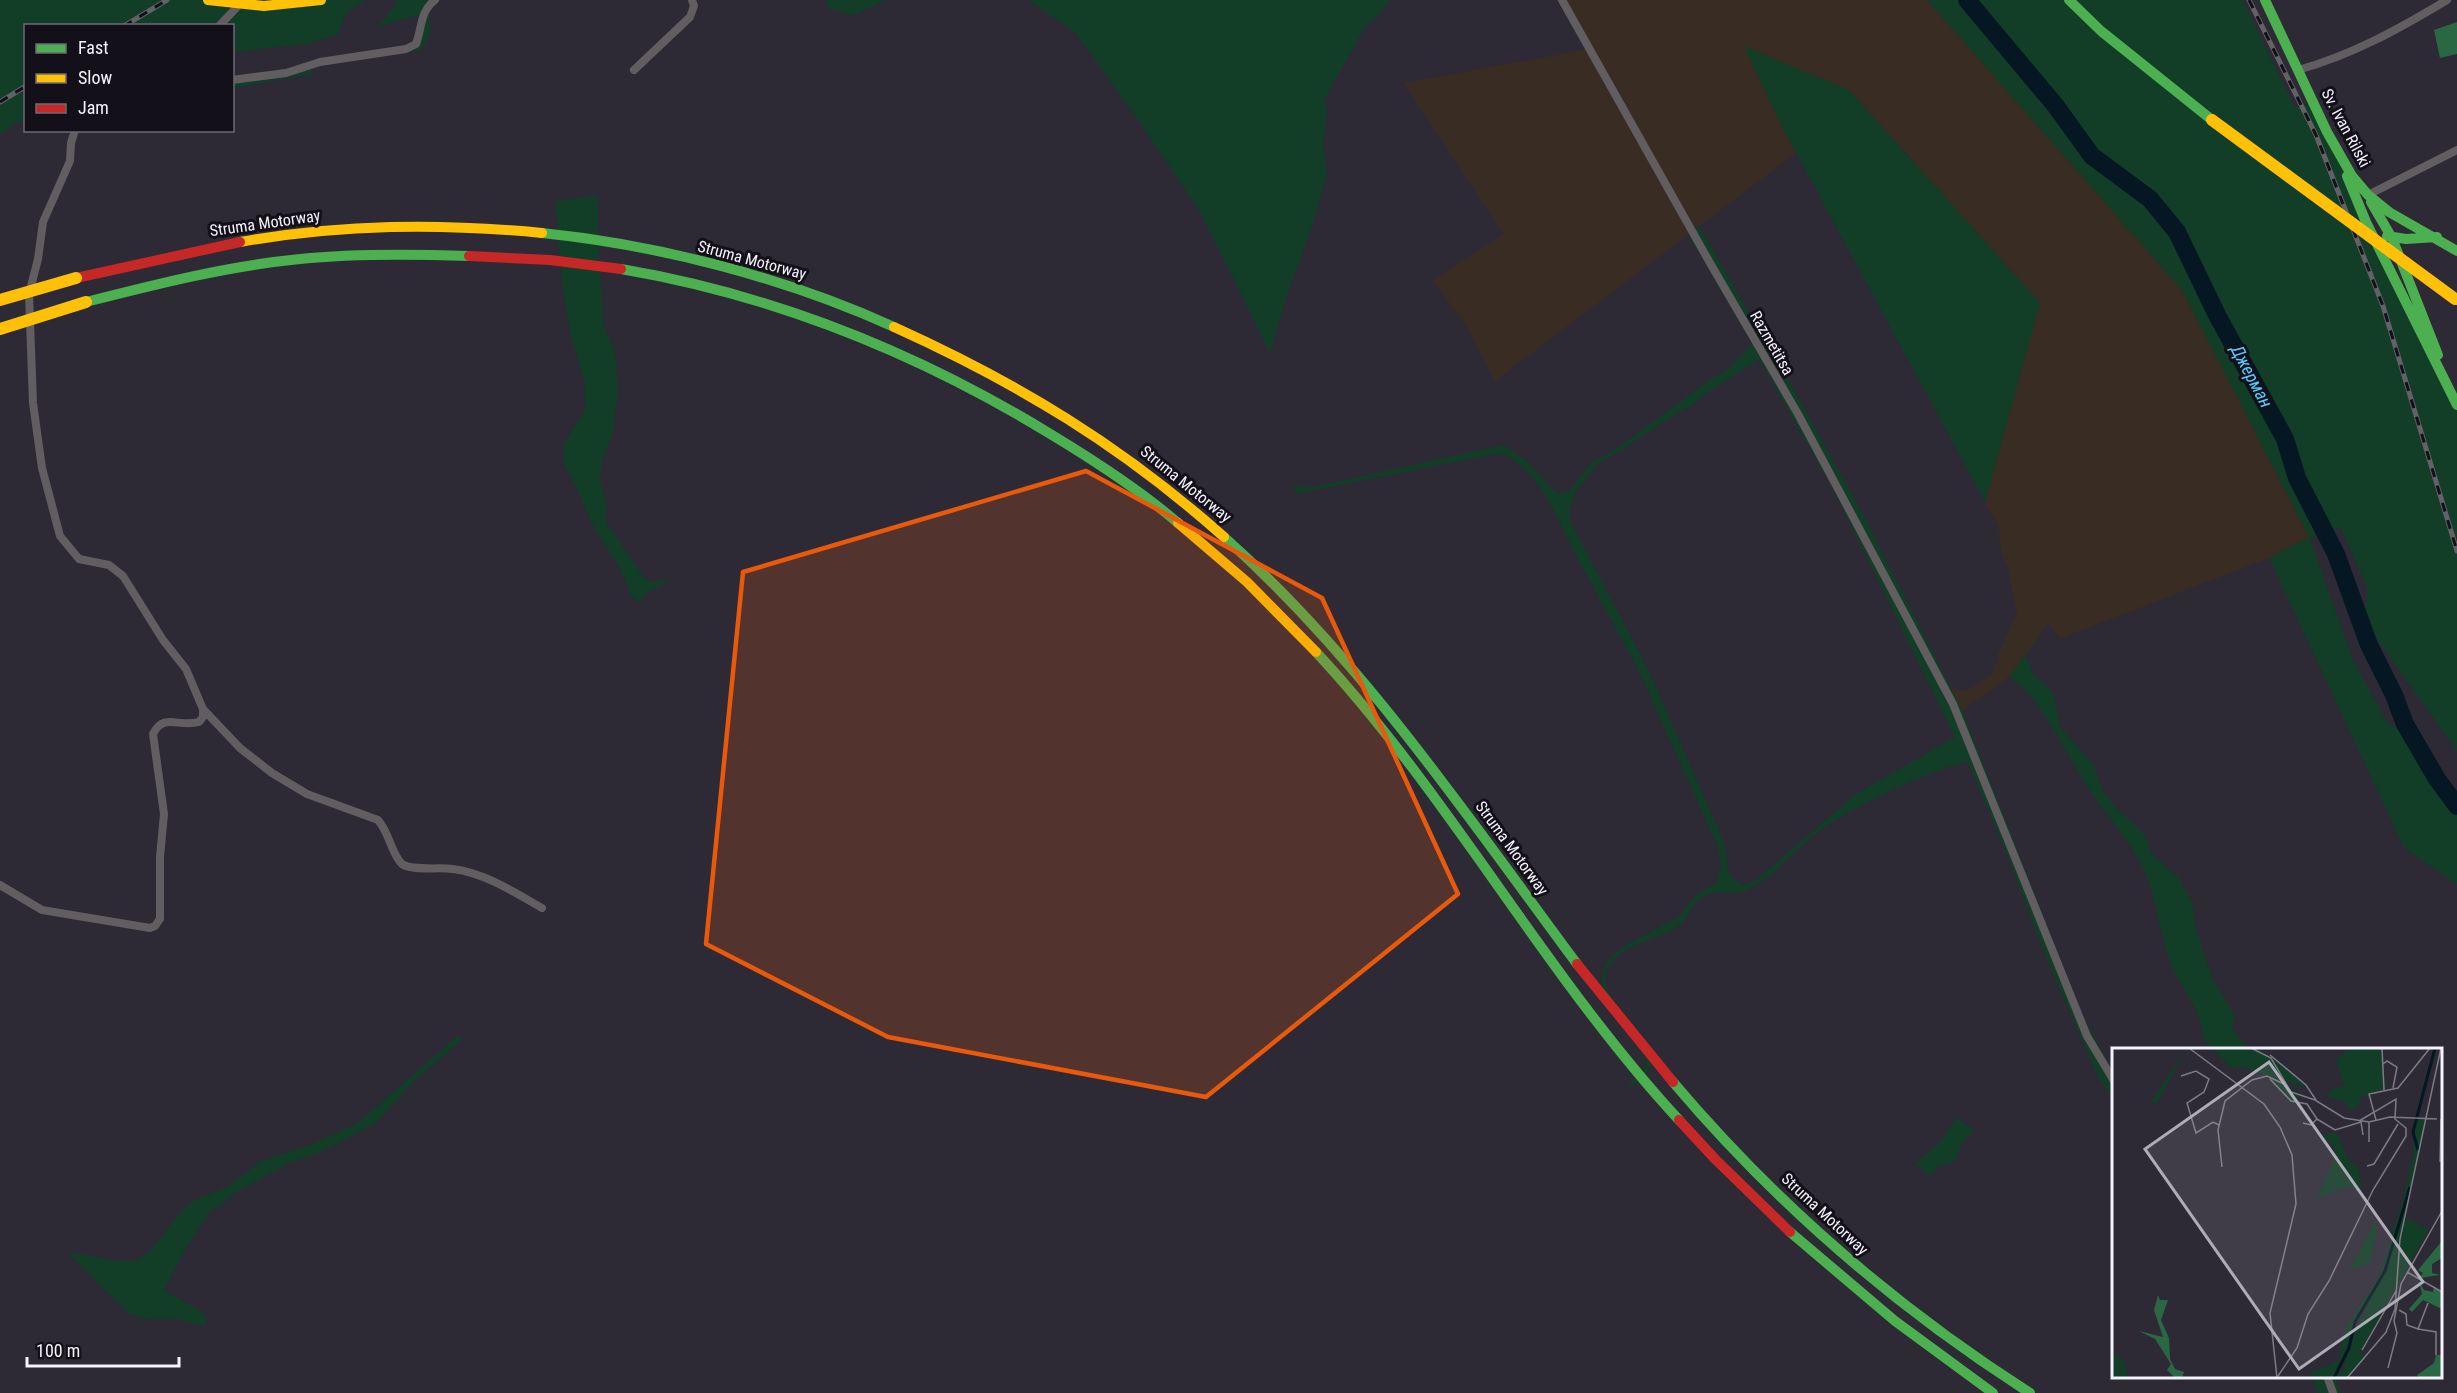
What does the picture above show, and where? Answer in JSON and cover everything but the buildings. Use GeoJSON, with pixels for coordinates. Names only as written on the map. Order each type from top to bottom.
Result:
{"type":"FeatureCollection","features":[{"type":"Feature","properties":{"kind":"main road"},"geometry":{"type":"LineString","coordinates":[[208,0],[238,6],[276,7],[321,0]]}},
{"type":"Feature","properties":{"kind":"main road"},"geometry":{"type":"LineString","coordinates":[[2069,0],[2101,31],[2212,120],[2456,299]]}},
{"type":"Feature","properties":{"kind":"main road","name":"Sv. Ivan Rilski"},"geometry":{"type":"LineString","coordinates":[[2265,0],[2337,153],[2368,195],[2403,221],[2437,237],[2457,251]]}},
{"type":"Feature","properties":{"kind":"main road"},"geometry":{"type":"LineString","coordinates":[[2337,153],[2367,222],[2457,404]]}},
{"type":"Feature","properties":{"kind":"main road"},"geometry":{"type":"LineString","coordinates":[[2368,195],[2392,238],[2457,404]]}},
{"type":"Feature","properties":{"kind":"main road"},"geometry":{"type":"LineString","coordinates":[[2367,222],[2392,238],[2437,237]]}},
{"type":"Feature","properties":{"kind":"main road","name":"Struma Motorway"},"geometry":{"type":"LineString","coordinates":[[0,300],[76,278],[217,246],[288,235],[375,226],[471,227],[547,232],[626,245],[719,266],[820,296],[918,336],[1048,404],[1137,464],[1216,529],[1328,642],[1409,738],[1573,958],[1648,1053],[1708,1124],[1755,1172],[1869,1278],[1965,1352],[2030,1393]]}},
{"type":"Feature","properties":{"kind":"main road","name":"Struma Motorway"},"geometry":{"type":"LineString","coordinates":[[0,329],[86,302],[162,283],[283,261],[378,254],[471,255],[546,260],[623,269],[718,290],[813,318],[910,357],[968,385],[1035,423],[1126,483],[1197,538],[1272,607],[1318,653],[1390,740],[1571,987],[1633,1067],[1695,1140],[1781,1227],[1829,1270],[1924,1345],[1993,1393]]}},
{"type":"Feature","properties":{"kind":"street"},"geometry":{"type":"LineString","coordinates":[[234,80],[286,73],[320,62],[406,49],[416,44],[423,15],[428,5],[435,0]]}},
{"type":"Feature","properties":{"kind":"street"},"geometry":{"type":"LineString","coordinates":[[634,70],[690,18],[694,6],[692,0]]}},
{"type":"Feature","properties":{"kind":"street","name":"Razmetitsa"},"geometry":{"type":"LineString","coordinates":[[1562,0],[1798,414],[1953,704],[2083,1026],[2112,1077]]}},
{"type":"Feature","properties":{"kind":"street"},"geometry":{"type":"LineString","coordinates":[[2298,70],[2322,63],[2391,33],[2447,0]]}},
{"type":"Feature","properties":{"kind":"street"},"geometry":{"type":"LineString","coordinates":[[221,24],[238,6]]}},
{"type":"Feature","properties":{"kind":"street"},"geometry":{"type":"LineString","coordinates":[[74,132],[70,161],[43,222],[38,259],[29,294],[33,403],[42,468],[60,536],[79,559],[109,565],[123,576],[163,640],[186,669],[203,710],[240,748],[272,773],[307,794],[378,820],[385,828],[401,863],[409,867],[454,869],[498,883],[542,908]]}},
{"type":"Feature","properties":{"kind":"street"},"geometry":{"type":"LineString","coordinates":[[2368,195],[2457,150]]}},
{"type":"Feature","properties":{"kind":"street"},"geometry":{"type":"LineString","coordinates":[[0,885],[42,910],[150,928],[155,926],[159,919],[160,857],[164,814],[153,734],[158,725],[164,722],[192,724],[199,722],[203,710]]}},
{"type":"Feature","properties":{"kind":"street"},"geometry":{"type":"LineString","coordinates":[[2327,1378],[2333,1393]]}},
{"type":"Feature","properties":{"kind":"highlighted area"},"geometry":{"type":"Polygon","coordinates":[[[1086,471],[1322,598],[1458,894],[1206,1097],[888,1037],[706,944],[743,572],[1086,471]]]}},
{"type":"Feature","properties":{"kind":"shaded area"},"geometry":{"type":"Polygon","coordinates":[[[1562,0],[1927,0],[2182,290],[2310,537],[2269,558],[2059,639],[2049,622],[2009,677],[1969,705],[1963,712],[1949,686],[1958,690],[1967,690],[1993,674],[1999,652],[2017,614],[2008,569],[2001,552],[1999,528],[1985,502],[2039,302],[1849,90],[1745,47],[1796,153],[1495,381],[1466,326],[1433,280],[1504,234],[1404,83],[1589,49],[1562,0]]]}},
{"type":"Feature","properties":{"kind":"green space"},"geometry":{"type":"Polygon","coordinates":[[[0,0],[366,0],[348,11],[337,35],[306,44],[234,52],[234,24],[24,24],[24,120],[16,123],[0,135],[0,0]]]}},
{"type":"Feature","properties":{"kind":"green space"},"geometry":{"type":"Polygon","coordinates":[[[395,0],[436,0],[429,5],[429,35],[420,50],[313,67],[413,44],[421,14],[377,27],[397,3],[395,0]]]}},
{"type":"Feature","properties":{"kind":"green space"},"geometry":{"type":"Polygon","coordinates":[[[826,0],[886,0],[852,16],[827,7],[826,0]]]}},
{"type":"Feature","properties":{"kind":"green space"},"geometry":{"type":"Polygon","coordinates":[[[1028,0],[1390,0],[1365,27],[1324,100],[1327,113],[1323,144],[1327,173],[1313,225],[1289,289],[1270,353],[1200,212],[1138,120],[1075,32],[1028,0]]]}},
{"type":"Feature","properties":{"kind":"green space"},"geometry":{"type":"Polygon","coordinates":[[[1927,0],[2243,0],[2295,108],[2313,103],[2457,405],[2457,751],[2365,622],[2367,587],[2340,527],[2310,538],[2352,658],[2387,722],[2431,753],[2457,793],[2457,884],[2404,848],[2269,558],[2309,537],[2182,290],[1927,0]]]}},
{"type":"Feature","properties":{"kind":"green space"},"geometry":{"type":"Polygon","coordinates":[[[2457,22],[2457,54],[2440,58],[2434,30],[2457,22]]]}},
{"type":"Feature","properties":{"kind":"green space"},"geometry":{"type":"Polygon","coordinates":[[[1744,46],[1849,90],[2040,303],[1985,502],[1781,125],[1744,46]]]}},
{"type":"Feature","properties":{"kind":"green space"},"geometry":{"type":"Polygon","coordinates":[[[313,67],[309,79],[308,75],[234,88],[234,82],[313,67]]]}},
{"type":"Feature","properties":{"kind":"green space"},"geometry":{"type":"Polygon","coordinates":[[[598,195],[598,242],[604,327],[615,351],[618,389],[613,433],[602,461],[600,479],[606,504],[606,522],[645,579],[652,582],[669,579],[646,593],[639,603],[632,597],[618,565],[593,526],[563,463],[564,444],[585,409],[584,379],[570,333],[563,289],[555,201],[598,195]]]}},
{"type":"Feature","properties":{"kind":"green space"},"geometry":{"type":"Polygon","coordinates":[[[1699,226],[1797,395],[1867,522],[1963,712],[2082,1014],[2112,1070],[2112,1097],[2100,1081],[2047,960],[2008,857],[1968,762],[1911,782],[1845,815],[1813,836],[1755,886],[1741,892],[1719,892],[1701,898],[1680,925],[1619,955],[1611,963],[1605,981],[1612,998],[1642,1039],[1652,1064],[1646,1075],[1626,1091],[1647,1063],[1602,990],[1601,976],[1606,963],[1627,944],[1677,918],[1697,894],[1717,882],[1721,866],[1717,845],[1641,676],[1554,510],[1531,476],[1510,458],[1499,453],[1296,494],[1293,483],[1301,487],[1313,487],[1503,445],[1526,460],[1552,489],[1558,493],[1569,491],[1592,462],[1616,449],[1714,377],[1726,371],[1752,344],[1688,234],[1699,226]],[[1759,359],[1690,407],[1597,464],[1575,494],[1570,508],[1570,521],[1649,671],[1724,842],[1729,873],[1734,880],[1743,885],[1756,880],[1856,794],[1955,737],[1831,485],[1759,359]]]}},
{"type":"Feature","properties":{"kind":"green space"},"geometry":{"type":"Polygon","coordinates":[[[2025,655],[2034,676],[2043,682],[2054,695],[2060,727],[2093,764],[2104,793],[2118,810],[2143,832],[2153,855],[2178,877],[2192,901],[2195,925],[2212,978],[2235,1016],[2232,1028],[2248,1048],[2213,1048],[2203,1039],[2196,1009],[2167,954],[2143,867],[2129,843],[2088,788],[2041,710],[2019,684],[2009,677],[2025,655]]]}},
{"type":"Feature","properties":{"kind":"green space"},"geometry":{"type":"Polygon","coordinates":[[[458,1035],[462,1040],[412,1083],[376,1123],[317,1154],[291,1162],[235,1193],[220,1206],[211,1210],[189,1243],[165,1287],[166,1292],[198,1309],[206,1317],[205,1326],[176,1319],[148,1319],[128,1314],[67,1254],[82,1254],[118,1261],[138,1260],[151,1250],[181,1211],[195,1200],[227,1187],[261,1161],[312,1144],[358,1123],[458,1035]]]}},
{"type":"Feature","properties":{"kind":"green space"},"geometry":{"type":"Polygon","coordinates":[[[1957,1117],[1974,1131],[1963,1141],[1955,1161],[1937,1167],[1928,1178],[1926,1171],[1915,1164],[1940,1142],[1957,1117]]]}},
{"type":"Feature","properties":{"kind":"green space"},"geometry":{"type":"Polygon","coordinates":[[[2312,1378],[2335,1378],[2341,1393],[2318,1393],[2312,1378]]]}},
{"type":"Feature","properties":{"kind":"waterway","name":"Джерман"},"geometry":{"type":"LineString","coordinates":[[1967,0],[2055,105],[2092,156],[2150,199],[2177,232],[2217,315],[2285,439],[2297,478],[2336,554],[2369,645],[2394,695],[2405,724],[2437,779],[2457,806]]}},
{"type":"Feature","properties":{"kind":"railway"},"geometry":{"type":"LineString","coordinates":[[127,24],[167,0]]}},
{"type":"Feature","properties":{"kind":"railway"},"geometry":{"type":"LineString","coordinates":[[2249,0],[2316,135],[2383,306],[2457,551]]}},
{"type":"Feature","properties":{"kind":"railway"},"geometry":{"type":"LineString","coordinates":[[0,102],[24,87]]}},
{"type":"Feature","properties":{"kind":"traffic: fast"},"geometry":{"type":"LineString","coordinates":[[2069,0],[2101,31],[2212,120]]}},
{"type":"Feature","properties":{"kind":"traffic: fast"},"geometry":{"type":"LineString","coordinates":[[2265,0],[2327,132],[2352,176],[2368,195],[2389,212],[2457,251]]}},
{"type":"Feature","properties":{"kind":"traffic: fast"},"geometry":{"type":"LineString","coordinates":[[2347,176],[2366,222],[2457,405]]}},
{"type":"Feature","properties":{"kind":"traffic: fast"},"geometry":{"type":"LineString","coordinates":[[2371,202],[2392,238],[2438,355]]}},
{"type":"Feature","properties":{"kind":"traffic: fast"},"geometry":{"type":"LineString","coordinates":[[542,233],[632,246],[722,266],[810,293],[894,327]]}},
{"type":"Feature","properties":{"kind":"traffic: fast"},"geometry":{"type":"LineString","coordinates":[[2387,236],[2406,239],[2437,237]]}},
{"type":"Feature","properties":{"kind":"traffic: fast"},"geometry":{"type":"LineString","coordinates":[[86,302],[193,276],[273,262],[363,255],[469,256]]}},
{"type":"Feature","properties":{"kind":"traffic: fast"},"geometry":{"type":"LineString","coordinates":[[621,269],[678,280],[790,312],[844,331],[898,354],[1002,406],[1052,435],[1117,476],[1178,523]]}},
{"type":"Feature","properties":{"kind":"traffic: fast"},"geometry":{"type":"LineString","coordinates":[[1224,537],[1275,585],[1368,688],[1454,797],[1577,964]]}},
{"type":"Feature","properties":{"kind":"traffic: fast"},"geometry":{"type":"LineString","coordinates":[[1316,652],[1411,766],[1585,1006],[1630,1064],[1679,1120]]}},
{"type":"Feature","properties":{"kind":"traffic: fast"},"geometry":{"type":"LineString","coordinates":[[1673,1082],[1754,1170],[1840,1251],[1931,1325],[2030,1393]]}},
{"type":"Feature","properties":{"kind":"traffic: fast"},"geometry":{"type":"LineString","coordinates":[[1790,1232],[1895,1321],[1993,1393]]}},
{"type":"Feature","properties":{"kind":"traffic: slow"},"geometry":{"type":"LineString","coordinates":[[208,0],[264,6],[321,0]]}},
{"type":"Feature","properties":{"kind":"traffic: slow"},"geometry":{"type":"LineString","coordinates":[[2212,120],[2455,299]]}},
{"type":"Feature","properties":{"kind":"traffic: slow"},"geometry":{"type":"LineString","coordinates":[[240,242],[316,232],[391,227],[466,228],[542,233]]}},
{"type":"Feature","properties":{"kind":"traffic: slow"},"geometry":{"type":"LineString","coordinates":[[0,300],[76,278]]}},
{"type":"Feature","properties":{"kind":"traffic: slow"},"geometry":{"type":"LineString","coordinates":[[0,329],[86,302]]}},
{"type":"Feature","properties":{"kind":"traffic: slow"},"geometry":{"type":"LineString","coordinates":[[894,327],[984,371],[1067,419],[1147,474],[1224,537]]}},
{"type":"Feature","properties":{"kind":"traffic: slow"},"geometry":{"type":"LineString","coordinates":[[1178,523],[1247,582],[1316,652]]}},
{"type":"Feature","properties":{"kind":"traffic: jam"},"geometry":{"type":"LineString","coordinates":[[76,278],[240,242]]}},
{"type":"Feature","properties":{"kind":"traffic: jam"},"geometry":{"type":"LineString","coordinates":[[469,256],[550,260],[621,269]]}},
{"type":"Feature","properties":{"kind":"traffic: jam"},"geometry":{"type":"LineString","coordinates":[[1577,964],[1673,1082]]}},
{"type":"Feature","properties":{"kind":"traffic: jam"},"geometry":{"type":"LineString","coordinates":[[1679,1120],[1715,1159],[1790,1232]]}}]}
